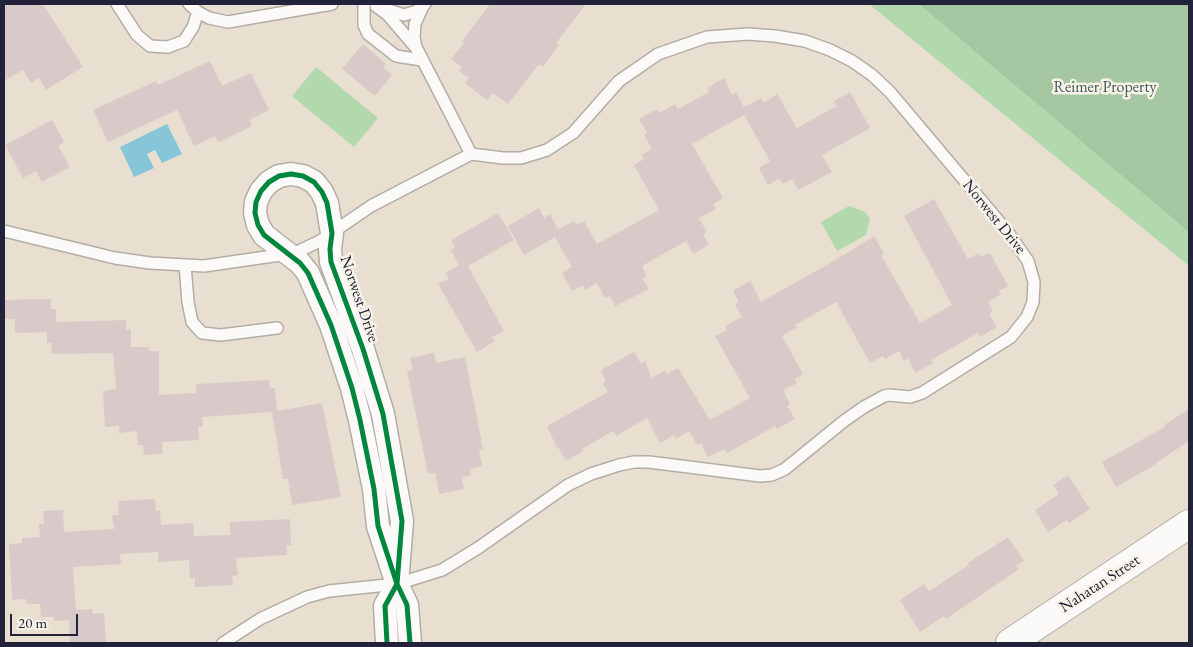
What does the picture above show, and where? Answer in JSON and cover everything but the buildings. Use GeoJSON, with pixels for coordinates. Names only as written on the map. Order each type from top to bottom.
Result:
{"type":"FeatureCollection","features":[{"type":"Feature","properties":{"kind":"main road","name":"Nahatan Street"},"geometry":{"type":"LineString","coordinates":[[1010,643],[1189,524]]}},
{"type":"Feature","properties":{"kind":"street","name":"Norwest Drive"},"geometry":{"type":"LineString","coordinates":[[387,643],[385,606],[397,584],[402,521],[390,449],[374,380],[331,262],[332,233],[327,203],[322,192],[314,182],[303,176],[291,174],[279,176],[269,182],[261,191],[256,202],[255,213],[258,224],[264,235],[300,263],[308,273],[342,356],[362,428],[374,489],[378,526],[397,584],[408,605],[410,643]]}},
{"type":"Feature","properties":{"kind":"lane"},"geometry":{"type":"LineString","coordinates":[[117,4],[136,35],[150,46],[168,47],[184,41],[193,27],[198,12]]}},
{"type":"Feature","properties":{"kind":"lane"},"geometry":{"type":"LineString","coordinates":[[189,4],[208,18],[228,22],[332,4]]}},
{"type":"Feature","properties":{"kind":"lane"},"geometry":{"type":"LineString","coordinates":[[364,4],[364,25],[368,34],[396,56],[419,55]]}},
{"type":"Feature","properties":{"kind":"lane"},"geometry":{"type":"LineString","coordinates":[[372,5],[387,14],[419,55],[471,154]]}},
{"type":"Feature","properties":{"kind":"lane"},"geometry":{"type":"LineString","coordinates":[[372,5],[404,15],[417,11],[424,5]]}},
{"type":"Feature","properties":{"kind":"lane"},"geometry":{"type":"LineString","coordinates":[[419,55],[414,37],[415,24],[424,5]]}},
{"type":"Feature","properties":{"kind":"lane","name":"Norwest Drive"},"geometry":{"type":"LineString","coordinates":[[4,231],[115,258],[141,262],[204,266],[287,254],[309,246],[372,206],[471,154],[520,158],[547,150],[573,133],[619,81],[658,54],[707,37],[748,34],[805,41],[830,50],[852,61],[872,75],[890,92],[1018,245],[1028,261],[1034,282],[1034,298],[1030,312],[1024,323],[1004,343],[922,393],[910,397],[884,396],[864,407],[786,469],[772,475],[760,476],[649,462],[619,465],[591,474],[568,485],[442,570],[397,584],[329,591],[307,597],[260,619],[223,643]]}},
{"type":"Feature","properties":{"kind":"lane"},"geometry":{"type":"LineString","coordinates":[[185,265],[188,302],[192,322],[202,333],[221,335],[277,328]]}},
{"type":"Feature","properties":{"kind":"green space","name":"Reimer Property"},"geometry":{"type":"Polygon","coordinates":[[[869,4],[1189,4],[1189,266],[869,4]]]}},
{"type":"Feature","properties":{"kind":"green space","name":"Reimer Property"},"geometry":{"type":"Polygon","coordinates":[[[919,4],[1189,4],[1189,232],[919,4]]]}},
{"type":"Feature","properties":{"kind":"green space"},"geometry":{"type":"Polygon","coordinates":[[[316,67],[378,118],[354,147],[292,96],[316,67]]]}},
{"type":"Feature","properties":{"kind":"green space"},"geometry":{"type":"Polygon","coordinates":[[[849,206],[865,212],[870,219],[866,235],[837,251],[821,222],[849,206]]]}},
{"type":"Feature","properties":{"kind":"water"},"geometry":{"type":"Polygon","coordinates":[[[167,124],[182,154],[162,163],[155,150],[147,154],[154,168],[134,177],[120,147],[167,124]]]}},
{"type":"Feature","properties":{"kind":"cycle path"},"geometry":{"type":"LineString","coordinates":[[387,643],[385,606],[397,584],[402,521],[383,414],[363,349],[331,262],[332,233],[327,203],[322,192],[314,182],[303,176],[291,174],[279,176],[269,182],[261,191],[256,202],[255,213],[258,225],[264,235],[300,263],[308,273],[331,325],[352,388],[360,420],[374,489],[378,526],[397,584],[407,605],[410,643]]}}]}
